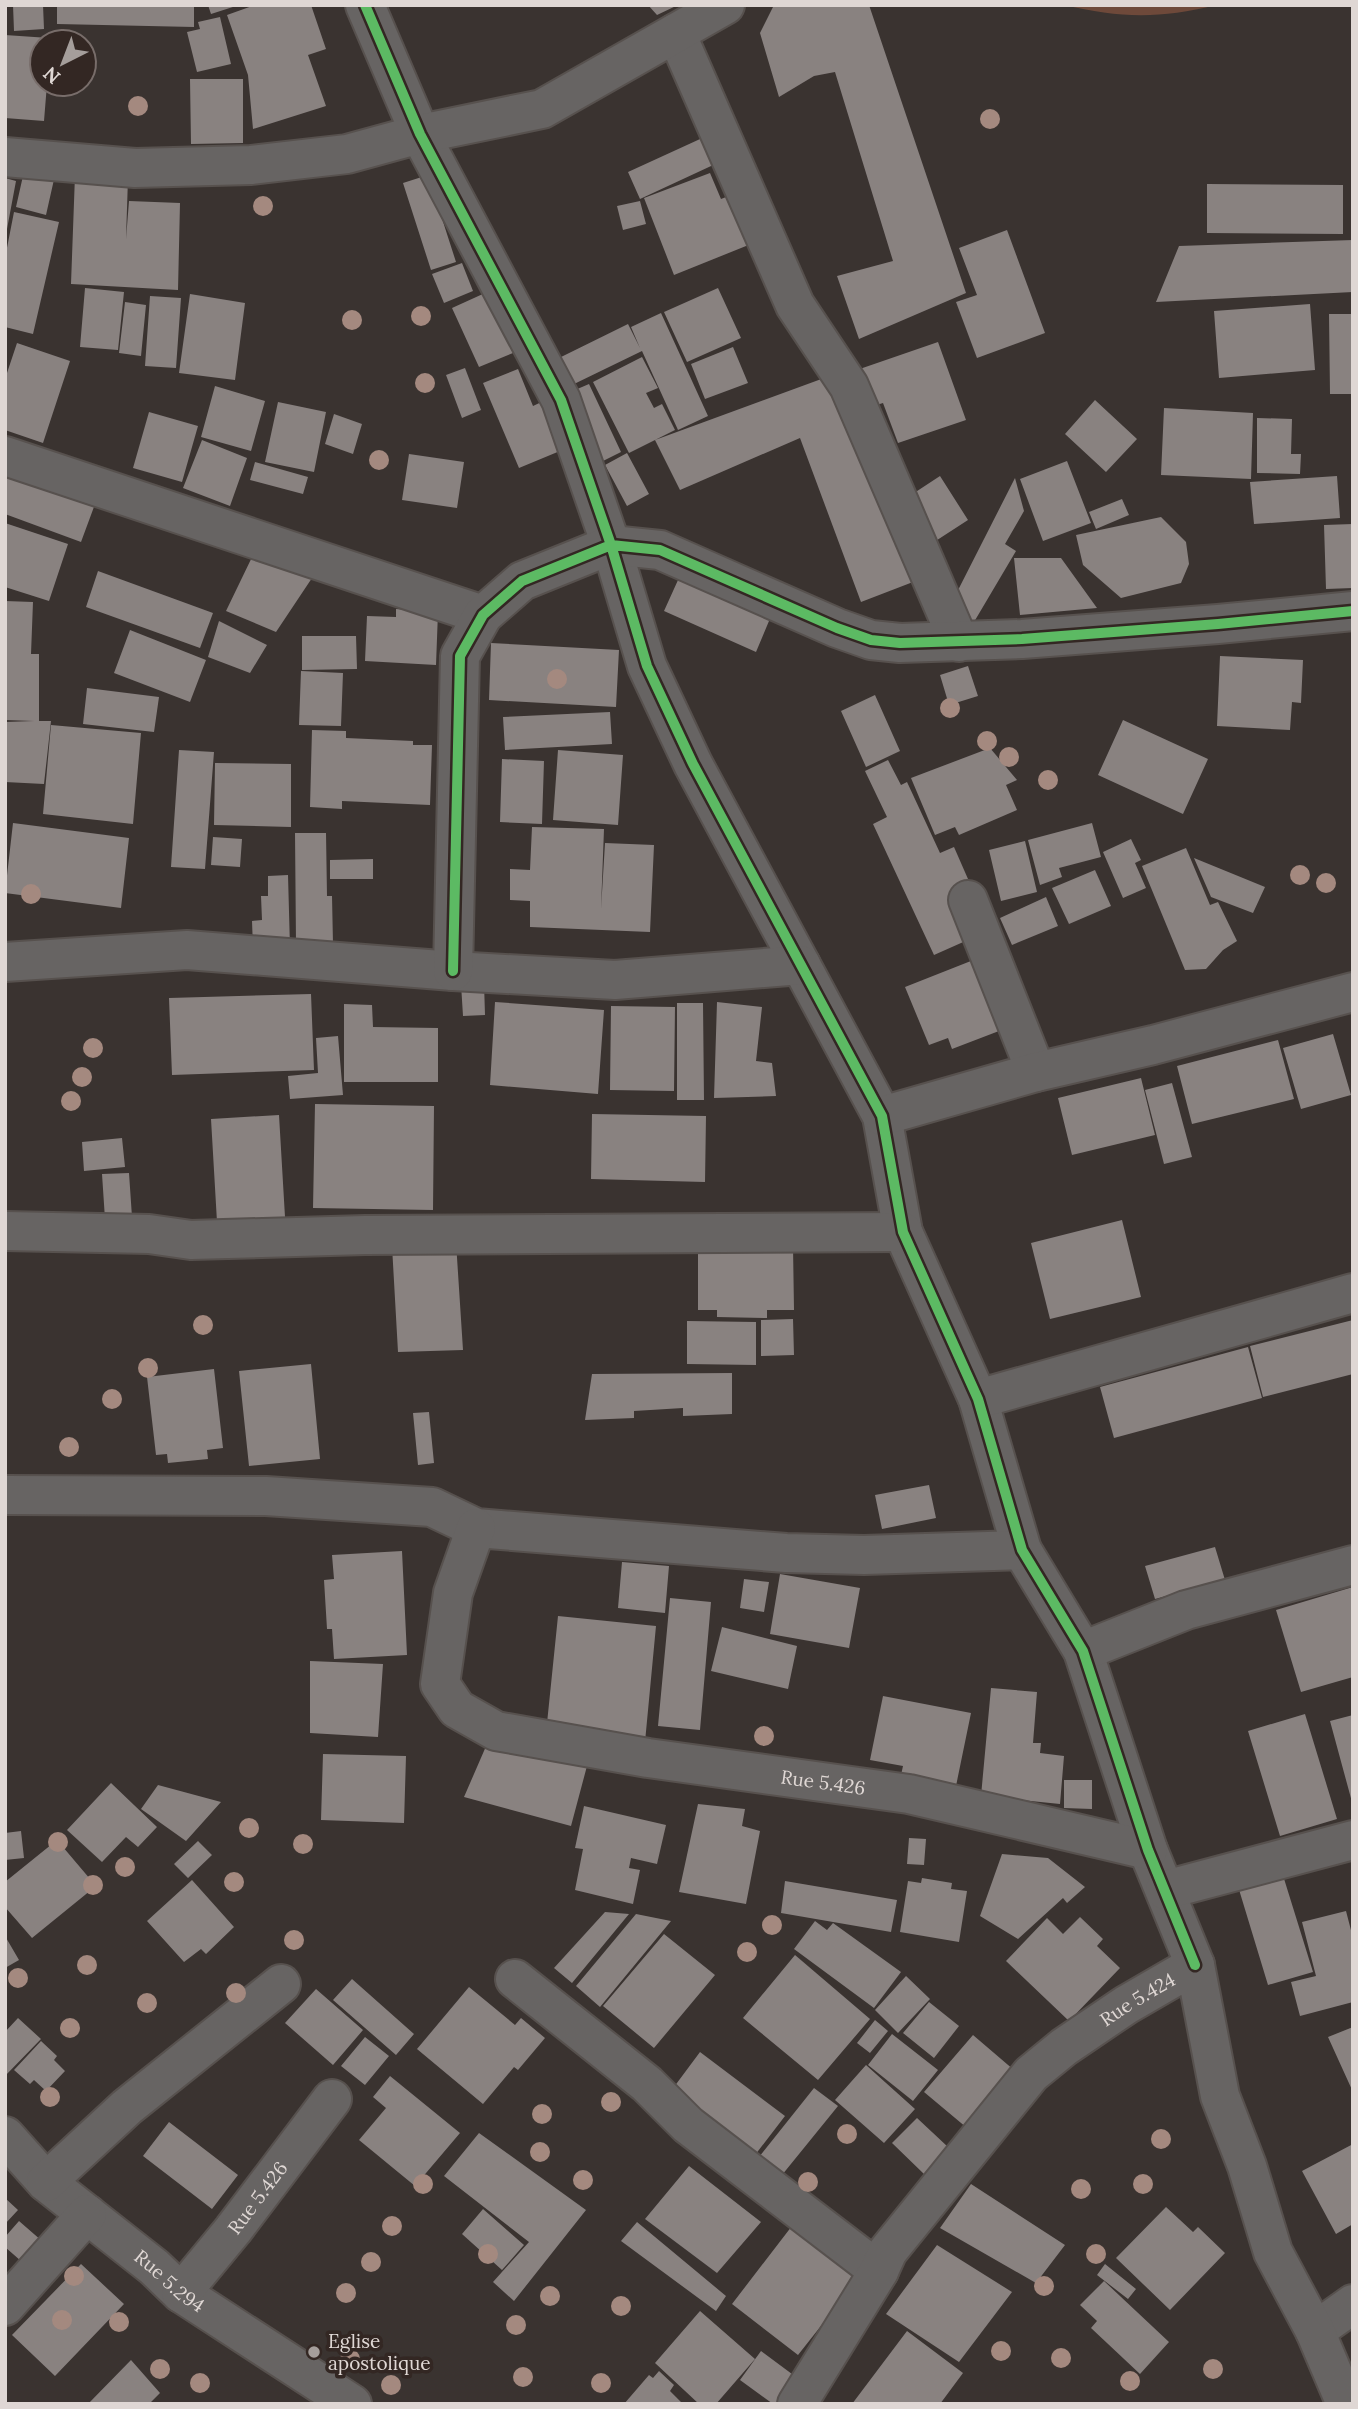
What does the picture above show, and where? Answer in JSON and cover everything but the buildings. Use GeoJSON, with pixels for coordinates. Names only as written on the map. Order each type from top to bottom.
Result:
{"type":"FeatureCollection","features":[{"type":"Feature","properties":{"kind":"street"},"geometry":{"type":"LineString","coordinates":[[365,5],[419,135],[561,400],[611,545],[647,666],[693,764],[882,1116],[903,1232],[978,1399],[1022,1550],[1083,1651],[1148,1850],[1195,1965]]}},
{"type":"Feature","properties":{"kind":"street"},"geometry":{"type":"LineString","coordinates":[[5,157],[135,168],[251,165],[347,154],[419,135],[542,109],[724,5]]}},
{"type":"Feature","properties":{"kind":"street"},"geometry":{"type":"LineString","coordinates":[[676,33],[795,305],[849,386],[959,642]]}},
{"type":"Feature","properties":{"kind":"street"},"geometry":{"type":"LineString","coordinates":[[5,456],[484,615]]}},
{"type":"Feature","properties":{"kind":"street"},"geometry":{"type":"LineString","coordinates":[[453,971],[460,656],[484,615],[522,581],[611,545],[660,550],[837,628],[871,640],[900,643],[959,642],[1218,624],[1353,611]]}},
{"type":"Feature","properties":{"kind":"street"},"geometry":{"type":"LineString","coordinates":[[968,900],[1036,1072]]}},
{"type":"Feature","properties":{"kind":"street"},"geometry":{"type":"LineString","coordinates":[[5,962],[187,950],[453,971],[614,979],[801,965]]}},
{"type":"Feature","properties":{"kind":"street"},"geometry":{"type":"LineString","coordinates":[[882,1116],[1036,1072],[1153,1045],[1353,992]]}},
{"type":"Feature","properties":{"kind":"street"},"geometry":{"type":"LineString","coordinates":[[5,1231],[149,1234],[191,1240],[365,1235],[903,1232]]}},
{"type":"Feature","properties":{"kind":"street"},"geometry":{"type":"LineString","coordinates":[[978,1399],[1353,1293]]}},
{"type":"Feature","properties":{"kind":"street"},"geometry":{"type":"LineString","coordinates":[[5,1495],[266,1496],[432,1507],[476,1528],[786,1553],[864,1555],[1022,1550]]}},
{"type":"Feature","properties":{"kind":"street","name":"Rue 5.426"},"geometry":{"type":"LineString","coordinates":[[476,1528],[453,1593],[440,1684],[457,1709],[496,1731],[648,1758],[909,1794],[1148,1850]]}},
{"type":"Feature","properties":{"kind":"street"},"geometry":{"type":"LineString","coordinates":[[1083,1651],[1186,1610],[1353,1565]]}},
{"type":"Feature","properties":{"kind":"street"},"geometry":{"type":"LineString","coordinates":[[1165,1890],[1353,1840]]}},
{"type":"Feature","properties":{"kind":"street","name":"Rue 5.424"},"geometry":{"type":"LineString","coordinates":[[796,2404],[879,2271],[888,2251],[1031,2074],[1063,2047],[1126,2005],[1195,1965],[1220,2096],[1248,2166],[1273,2252],[1315,2331],[1346,2404]]}},
{"type":"Feature","properties":{"kind":"street"},"geometry":{"type":"LineString","coordinates":[[515,1979],[647,2084],[688,2125],[879,2271]]}},
{"type":"Feature","properties":{"kind":"street"},"geometry":{"type":"LineString","coordinates":[[46,2182],[127,2107],[281,1984]]}},
{"type":"Feature","properties":{"kind":"street","name":"Rue 5.426"},"geometry":{"type":"LineString","coordinates":[[181,2293],[233,2231],[332,2099]]}},
{"type":"Feature","properties":{"kind":"street","name":"Rue 5.294"},"geometry":{"type":"LineString","coordinates":[[5,2136],[46,2182],[154,2267],[181,2293],[352,2404]]}},
{"type":"Feature","properties":{"kind":"street"},"geometry":{"type":"LineString","coordinates":[[5,2306],[87,2214]]}},
{"type":"Feature","properties":{"kind":"street"},"geometry":{"type":"LineString","coordinates":[[1315,2331],[1353,2304]]}},
{"type":"Feature","properties":{"kind":"shaded area"},"geometry":{"type":"Polygon","coordinates":[[[1064,5],[1216,5],[1176,13],[1140,15],[1064,5]]]}},
{"type":"Feature","properties":{"kind":"cycle path"},"geometry":{"type":"LineString","coordinates":[[365,5],[420,134],[561,400],[611,545],[647,666],[693,764],[882,1116],[903,1232],[978,1399],[1022,1550],[1083,1651],[1148,1850],[1195,1965]]}},
{"type":"Feature","properties":{"kind":"cycle path"},"geometry":{"type":"LineString","coordinates":[[453,971],[460,656],[483,615],[522,581],[611,545],[660,550],[837,628],[871,640],[900,643],[1022,639],[1353,611]]}},
{"type":"Feature","properties":{"kind":"place","name":"Eglise apostolique"},"geometry":{"type":"Point","coordinates":[314,2352]}}]}
